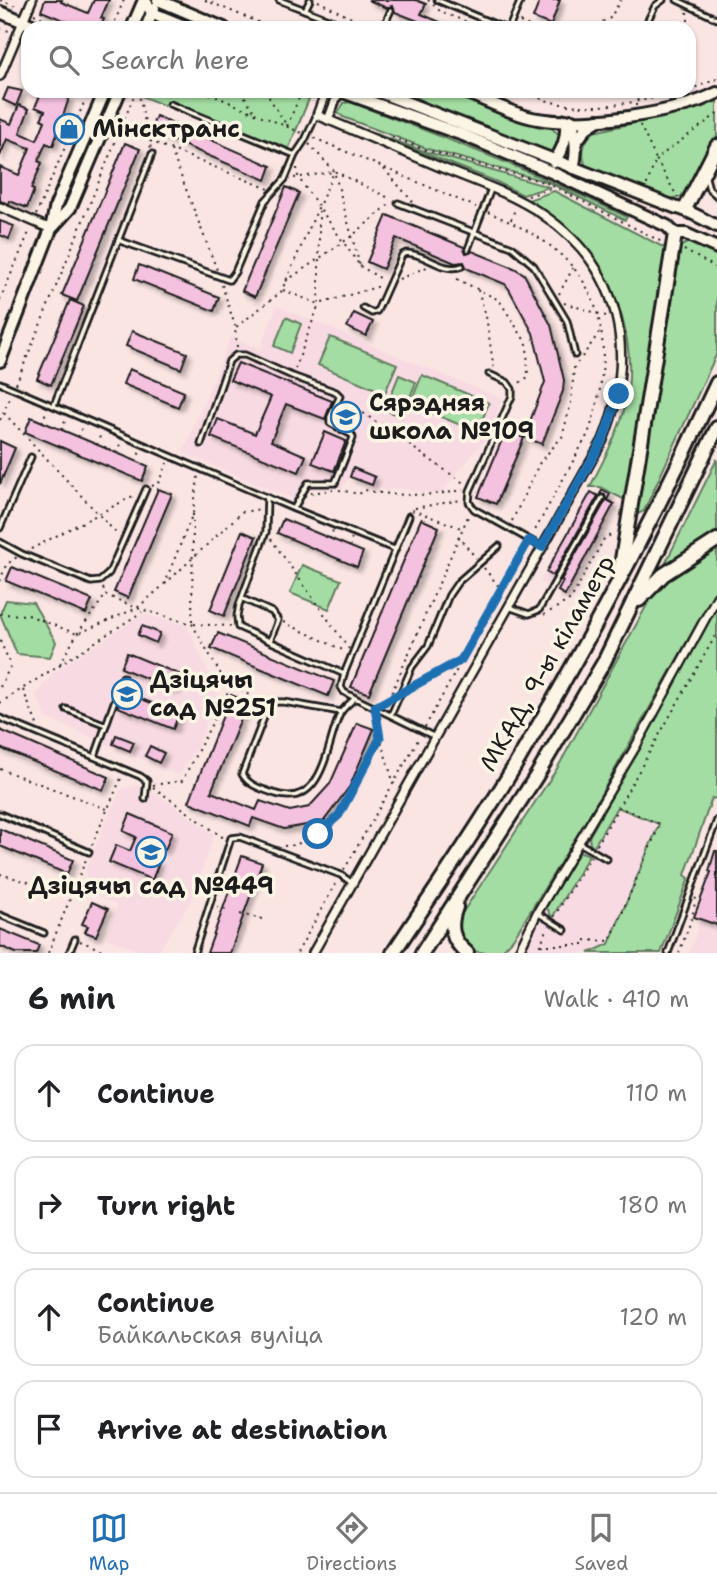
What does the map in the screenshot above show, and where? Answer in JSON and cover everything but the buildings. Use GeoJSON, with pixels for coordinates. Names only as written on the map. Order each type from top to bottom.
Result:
{"type":"FeatureCollection","features":[{"type":"Feature","properties":{"kind":"highway"},"geometry":{"type":"LineString","coordinates":[[683,208],[717,146]]}},
{"type":"Feature","properties":{"kind":"highway"},"geometry":{"type":"LineString","coordinates":[[617,585],[675,235]]}},
{"type":"Feature","properties":{"kind":"highway","name":"МКАД, 9-ы кіламетр"},"geometry":{"type":"LineString","coordinates":[[394,953],[519,759],[672,481],[717,383]]}},
{"type":"Feature","properties":{"kind":"highway","name":"МКАД, 9-ы кіламетр"},"geometry":{"type":"LineString","coordinates":[[422,953],[537,775],[604,662],[717,428]]}},
{"type":"Feature","properties":{"kind":"highway"},"geometry":{"type":"LineString","coordinates":[[630,611],[663,575],[717,540]]}},
{"type":"Feature","properties":{"kind":"highway"},"geometry":{"type":"LineString","coordinates":[[461,893],[454,912],[452,933],[459,946],[467,953]]}},
{"type":"Feature","properties":{"kind":"main road"},"geometry":{"type":"LineString","coordinates":[[145,0],[152,13],[172,21]]}},
{"type":"Feature","properties":{"kind":"main road"},"geometry":{"type":"LineString","coordinates":[[135,21],[145,0]]}},
{"type":"Feature","properties":{"kind":"main road"},"geometry":{"type":"LineString","coordinates":[[149,21],[157,0],[207,21]]}},
{"type":"Feature","properties":{"kind":"main road"},"geometry":{"type":"LineString","coordinates":[[0,12],[23,21]]}},
{"type":"Feature","properties":{"kind":"main road"},"geometry":{"type":"LineString","coordinates":[[481,98],[537,119],[598,120],[680,106],[717,93]]}},
{"type":"Feature","properties":{"kind":"main road"},"geometry":{"type":"LineString","coordinates":[[0,361],[51,229],[56,205],[102,98]]}},
{"type":"Feature","properties":{"kind":"main road"},"geometry":{"type":"LineString","coordinates":[[51,229],[70,208],[117,98]]}},
{"type":"Feature","properties":{"kind":"main road"},"geometry":{"type":"LineString","coordinates":[[360,98],[552,166],[573,168],[683,208],[717,226]]}},
{"type":"Feature","properties":{"kind":"main road"},"geometry":{"type":"LineString","coordinates":[[393,98],[552,166],[675,235],[717,248]]}},
{"type":"Feature","properties":{"kind":"main road"},"geometry":{"type":"LineString","coordinates":[[552,166],[564,146],[569,120]]}},
{"type":"Feature","properties":{"kind":"main road"},"geometry":{"type":"LineString","coordinates":[[569,120],[576,142],[573,168]]}},
{"type":"Feature","properties":{"kind":"main road"},"geometry":{"type":"LineString","coordinates":[[576,142],[586,128],[598,120]]}},
{"type":"Feature","properties":{"kind":"main road"},"geometry":{"type":"LineString","coordinates":[[675,235],[694,224],[683,208]]}},
{"type":"Feature","properties":{"kind":"main road"},"geometry":{"type":"LineString","coordinates":[[675,235],[669,213],[683,208]]}},
{"type":"Feature","properties":{"kind":"street"},"geometry":{"type":"LineString","coordinates":[[23,21],[32,0]]}},
{"type":"Feature","properties":{"kind":"street"},"geometry":{"type":"LineString","coordinates":[[0,76],[21,26]]}},
{"type":"Feature","properties":{"kind":"street"},"geometry":{"type":"LineString","coordinates":[[313,953],[593,459],[612,419],[619,394],[621,368],[616,319],[601,276],[576,243],[541,214],[491,189],[317,115],[323,98]]}},
{"type":"Feature","properties":{"kind":"street"},"geometry":{"type":"LineString","coordinates":[[328,120],[337,98]]}},
{"type":"Feature","properties":{"kind":"street"},"geometry":{"type":"LineString","coordinates":[[0,207],[51,229]]}},
{"type":"Feature","properties":{"kind":"street"},"geometry":{"type":"LineString","coordinates":[[518,953],[537,913],[636,746],[717,597]]}},
{"type":"Feature","properties":{"kind":"lane"},"geometry":{"type":"LineString","coordinates":[[279,0],[331,21]]}},
{"type":"Feature","properties":{"kind":"lane"},"geometry":{"type":"LineString","coordinates":[[305,10],[310,0]]}},
{"type":"Feature","properties":{"kind":"lane"},"geometry":{"type":"LineString","coordinates":[[437,0],[489,21]]}},
{"type":"Feature","properties":{"kind":"lane"},"geometry":{"type":"LineString","coordinates":[[512,19],[521,0]]}},
{"type":"Feature","properties":{"kind":"lane"},"geometry":{"type":"LineString","coordinates":[[648,21],[655,6],[663,0]]}},
{"type":"Feature","properties":{"kind":"lane"},"geometry":{"type":"LineString","coordinates":[[677,0],[687,2],[717,19]]}},
{"type":"Feature","properties":{"kind":"lane"},"geometry":{"type":"LineString","coordinates":[[386,21],[390,10]]}},
{"type":"Feature","properties":{"kind":"lane"},"geometry":{"type":"LineString","coordinates":[[170,104],[295,155]]}},
{"type":"Feature","properties":{"kind":"lane"},"geometry":{"type":"LineString","coordinates":[[118,240],[220,279],[229,280],[235,272],[265,201],[285,178],[317,115]]}},
{"type":"Feature","properties":{"kind":"lane"},"geometry":{"type":"LineString","coordinates":[[52,405],[152,154]]}},
{"type":"Feature","properties":{"kind":"lane"},"geometry":{"type":"LineString","coordinates":[[705,169],[706,183],[715,194]]}},
{"type":"Feature","properties":{"kind":"lane"},"geometry":{"type":"LineString","coordinates":[[468,249],[491,189]]}},
{"type":"Feature","properties":{"kind":"lane"},"geometry":{"type":"LineString","coordinates":[[398,203],[512,247],[534,266],[556,300],[567,321],[575,355]]}},
{"type":"Feature","properties":{"kind":"lane"},"geometry":{"type":"LineString","coordinates":[[363,308],[372,313],[377,312],[388,283],[402,255],[406,253],[418,254],[450,269],[462,267]]}},
{"type":"Feature","properties":{"kind":"lane"},"geometry":{"type":"LineString","coordinates":[[201,444],[229,360],[236,355],[245,355],[336,392],[340,396],[330,416],[330,423],[353,438],[335,483],[309,482],[294,509]]}},
{"type":"Feature","properties":{"kind":"lane"},"geometry":{"type":"LineString","coordinates":[[489,374],[507,382],[512,389],[506,411],[469,498],[473,507],[542,547]]}},
{"type":"Feature","properties":{"kind":"lane"},"geometry":{"type":"LineString","coordinates":[[0,383],[394,549]]}},
{"type":"Feature","properties":{"kind":"lane"},"geometry":{"type":"LineString","coordinates":[[0,528],[31,457]]}},
{"type":"Feature","properties":{"kind":"lane"},"geometry":{"type":"LineString","coordinates":[[0,542],[22,554],[91,582],[100,581],[109,573],[146,489]]}},
{"type":"Feature","properties":{"kind":"lane"},"geometry":{"type":"LineString","coordinates":[[267,497],[266,532],[242,598],[237,616],[238,626],[344,674]]}},
{"type":"Feature","properties":{"kind":"lane"},"geometry":{"type":"LineString","coordinates":[[509,607],[533,614],[545,603],[602,498]]}},
{"type":"Feature","properties":{"kind":"lane"},"geometry":{"type":"LineString","coordinates":[[409,516],[344,674],[341,688],[355,698],[435,737]]}},
{"type":"Feature","properties":{"kind":"lane"},"geometry":{"type":"LineString","coordinates":[[391,715],[412,667],[428,646],[453,589],[499,546]]}},
{"type":"Feature","properties":{"kind":"lane"},"geometry":{"type":"LineString","coordinates":[[242,598],[272,612],[278,620],[270,640]]}},
{"type":"Feature","properties":{"kind":"lane"},"geometry":{"type":"LineString","coordinates":[[94,756],[123,677]]}},
{"type":"Feature","properties":{"kind":"lane"},"geometry":{"type":"LineString","coordinates":[[341,712],[273,702],[268,707],[242,774],[246,782],[276,794],[295,796],[308,790],[319,777],[341,712],[355,698]]}},
{"type":"Feature","properties":{"kind":"lane"},"geometry":{"type":"LineString","coordinates":[[66,709],[106,725]]}},
{"type":"Feature","properties":{"kind":"lane"},"geometry":{"type":"LineString","coordinates":[[0,718],[125,768],[147,781],[145,799]]}},
{"type":"Feature","properties":{"kind":"lane"},"geometry":{"type":"LineString","coordinates":[[0,814],[89,852]]}},
{"type":"Feature","properties":{"kind":"lane"},"geometry":{"type":"LineString","coordinates":[[668,953],[717,820]]}},
{"type":"Feature","properties":{"kind":"lane"},"geometry":{"type":"LineString","coordinates":[[194,953],[232,838],[240,837],[341,875],[352,883]]}},
{"type":"Feature","properties":{"kind":"lane"},"geometry":{"type":"LineString","coordinates":[[579,843],[607,859]]}},
{"type":"Feature","properties":{"kind":"lane"},"geometry":{"type":"LineString","coordinates":[[537,913],[565,930]]}},
{"type":"Feature","properties":{"kind":"lane"},"geometry":{"type":"LineString","coordinates":[[0,915],[44,933]]}},
{"type":"Feature","properties":{"kind":"lane"},"geometry":{"type":"LineString","coordinates":[[69,953],[75,939]]}},
{"type":"Feature","properties":{"kind":"path"},"geometry":{"type":"LineString","coordinates":[[115,21],[124,0]]}},
{"type":"Feature","properties":{"kind":"path"},"geometry":{"type":"LineString","coordinates":[[205,0],[255,21]]}},
{"type":"Feature","properties":{"kind":"path"},"geometry":{"type":"LineString","coordinates":[[317,0],[358,21]]}},
{"type":"Feature","properties":{"kind":"path"},"geometry":{"type":"LineString","coordinates":[[428,0],[441,12],[465,21]]}},
{"type":"Feature","properties":{"kind":"path"},"geometry":{"type":"LineString","coordinates":[[604,21],[610,18],[621,0]]}},
{"type":"Feature","properties":{"kind":"path"},"geometry":{"type":"LineString","coordinates":[[687,2],[688,21]]}},
{"type":"Feature","properties":{"kind":"path"},"geometry":{"type":"LineString","coordinates":[[512,19],[517,21]]}},
{"type":"Feature","properties":{"kind":"path"},"geometry":{"type":"LineString","coordinates":[[696,87],[717,79]]}},
{"type":"Feature","properties":{"kind":"path"},"geometry":{"type":"LineString","coordinates":[[0,300],[86,98]]}},
{"type":"Feature","properties":{"kind":"path"},"geometry":{"type":"LineString","coordinates":[[0,420],[134,98]]}},
{"type":"Feature","properties":{"kind":"path"},"geometry":{"type":"LineString","coordinates":[[139,98],[152,154]]}},
{"type":"Feature","properties":{"kind":"path"},"geometry":{"type":"LineString","coordinates":[[219,98],[306,138],[382,167],[531,233],[556,250],[587,286],[601,330],[604,366],[594,419],[588,434],[394,785],[297,953]]}},
{"type":"Feature","properties":{"kind":"path"},"geometry":{"type":"LineString","coordinates":[[245,98],[255,113]]}},
{"type":"Feature","properties":{"kind":"path"},"geometry":{"type":"LineString","coordinates":[[269,98],[287,127]]}},
{"type":"Feature","properties":{"kind":"path"},"geometry":{"type":"LineString","coordinates":[[287,127],[299,98]]}},
{"type":"Feature","properties":{"kind":"path"},"geometry":{"type":"LineString","coordinates":[[313,98],[321,102]]}},
{"type":"Feature","properties":{"kind":"path"},"geometry":{"type":"LineString","coordinates":[[543,98],[566,105],[601,105],[647,98]]}},
{"type":"Feature","properties":{"kind":"path"},"geometry":{"type":"LineString","coordinates":[[645,187],[656,159],[717,114]]}},
{"type":"Feature","properties":{"kind":"path"},"geometry":{"type":"LineString","coordinates":[[638,122],[683,208]]}},
{"type":"Feature","properties":{"kind":"path"},"geometry":{"type":"LineString","coordinates":[[390,136],[426,150],[547,183],[675,235],[693,253],[717,268]]}},
{"type":"Feature","properties":{"kind":"path"},"geometry":{"type":"LineString","coordinates":[[286,282],[352,236],[393,201],[334,171],[306,138]]}},
{"type":"Feature","properties":{"kind":"path"},"geometry":{"type":"LineString","coordinates":[[150,141],[273,191]]}},
{"type":"Feature","properties":{"kind":"path"},"geometry":{"type":"LineString","coordinates":[[171,150],[220,279],[238,340],[236,355]]}},
{"type":"Feature","properties":{"kind":"path"},"geometry":{"type":"LineString","coordinates":[[295,155],[298,177],[342,242],[360,266],[388,283]]}},
{"type":"Feature","properties":{"kind":"path"},"geometry":{"type":"LineString","coordinates":[[382,167],[423,213]]}},
{"type":"Feature","properties":{"kind":"path"},"geometry":{"type":"LineString","coordinates":[[285,178],[334,171]]}},
{"type":"Feature","properties":{"kind":"path"},"geometry":{"type":"LineString","coordinates":[[235,328],[282,289],[334,171]]}},
{"type":"Feature","properties":{"kind":"path"},"geometry":{"type":"LineString","coordinates":[[334,171],[360,266]]}},
{"type":"Feature","properties":{"kind":"path"},"geometry":{"type":"LineString","coordinates":[[526,197],[554,188]]}},
{"type":"Feature","properties":{"kind":"path"},"geometry":{"type":"LineString","coordinates":[[292,376],[319,304],[318,207]]}},
{"type":"Feature","properties":{"kind":"path"},"geometry":{"type":"LineString","coordinates":[[282,289],[319,304],[388,283],[437,263]]}},
{"type":"Feature","properties":{"kind":"path"},"geometry":{"type":"LineString","coordinates":[[573,267],[556,300],[616,319]]}},
{"type":"Feature","properties":{"kind":"path"},"geometry":{"type":"LineString","coordinates":[[457,279],[499,300],[527,344],[527,377],[512,389]]}},
{"type":"Feature","properties":{"kind":"path"},"geometry":{"type":"LineString","coordinates":[[478,289],[486,316],[495,377]]}},
{"type":"Feature","properties":{"kind":"path"},"geometry":{"type":"LineString","coordinates":[[508,528],[540,462],[562,437],[574,368],[601,330]]}},
{"type":"Feature","properties":{"kind":"path"},"geometry":{"type":"LineString","coordinates":[[340,396],[471,488]]}},
{"type":"Feature","properties":{"kind":"path"},"geometry":{"type":"LineString","coordinates":[[42,422],[52,405]]}},
{"type":"Feature","properties":{"kind":"path"},"geometry":{"type":"LineString","coordinates":[[4,412],[124,542]]}},
{"type":"Feature","properties":{"kind":"path"},"geometry":{"type":"LineString","coordinates":[[62,430],[69,412]]}},
{"type":"Feature","properties":{"kind":"path"},"geometry":{"type":"LineString","coordinates":[[78,437],[85,419]]}},
{"type":"Feature","properties":{"kind":"path"},"geometry":{"type":"LineString","coordinates":[[97,445],[104,427]]}},
{"type":"Feature","properties":{"kind":"path"},"geometry":{"type":"LineString","coordinates":[[117,453],[124,436]]}},
{"type":"Feature","properties":{"kind":"path"},"geometry":{"type":"LineString","coordinates":[[136,461],[142,444]]}},
{"type":"Feature","properties":{"kind":"path"},"geometry":{"type":"LineString","coordinates":[[0,581],[6,565],[22,554],[160,482],[170,456]]}},
{"type":"Feature","properties":{"kind":"path"},"geometry":{"type":"LineString","coordinates":[[199,469],[193,513],[192,624],[223,678],[268,707]]}},
{"type":"Feature","properties":{"kind":"path"},"geometry":{"type":"LineString","coordinates":[[307,494],[339,489],[386,496],[395,493],[440,495],[471,488]]}},
{"type":"Feature","properties":{"kind":"path"},"geometry":{"type":"LineString","coordinates":[[412,509],[469,498]]}},
{"type":"Feature","properties":{"kind":"path"},"geometry":{"type":"LineString","coordinates":[[389,699],[473,507]]}},
{"type":"Feature","properties":{"kind":"path"},"geometry":{"type":"LineString","coordinates":[[0,614],[28,615],[77,634],[137,608],[242,512],[267,508]]}},
{"type":"Feature","properties":{"kind":"path"},"geometry":{"type":"LineString","coordinates":[[409,516],[412,509]]}},
{"type":"Feature","properties":{"kind":"path"},"geometry":{"type":"LineString","coordinates":[[412,509],[462,528]]}},
{"type":"Feature","properties":{"kind":"path"},"geometry":{"type":"LineString","coordinates":[[164,585],[193,513]]}},
{"type":"Feature","properties":{"kind":"path"},"geometry":{"type":"LineString","coordinates":[[266,532],[353,655]]}},
{"type":"Feature","properties":{"kind":"path"},"geometry":{"type":"LineString","coordinates":[[349,547],[354,533]]}},
{"type":"Feature","properties":{"kind":"path"},"geometry":{"type":"LineString","coordinates":[[533,614],[545,615],[562,602],[571,599],[604,538],[614,533]]}},
{"type":"Feature","properties":{"kind":"path"},"geometry":{"type":"LineString","coordinates":[[100,581],[106,595],[143,611],[192,624],[238,626]]}},
{"type":"Feature","properties":{"kind":"path"},"geometry":{"type":"LineString","coordinates":[[59,664],[106,595]]}},
{"type":"Feature","properties":{"kind":"path"},"geometry":{"type":"LineString","coordinates":[[0,703],[143,611]]}},
{"type":"Feature","properties":{"kind":"path"},"geometry":{"type":"LineString","coordinates":[[278,620],[353,655]]}},
{"type":"Feature","properties":{"kind":"path"},"geometry":{"type":"LineString","coordinates":[[540,953],[540,945],[551,922],[620,808],[717,633]]}},
{"type":"Feature","properties":{"kind":"path"},"geometry":{"type":"LineString","coordinates":[[0,641],[11,665],[0,687]]}},
{"type":"Feature","properties":{"kind":"path"},"geometry":{"type":"LineString","coordinates":[[394,785],[380,738],[375,707],[461,660]]}},
{"type":"Feature","properties":{"kind":"path"},"geometry":{"type":"LineString","coordinates":[[152,785],[182,781],[233,683]]}},
{"type":"Feature","properties":{"kind":"path"},"geometry":{"type":"LineString","coordinates":[[23,689],[41,734]]}},
{"type":"Feature","properties":{"kind":"path"},"geometry":{"type":"LineString","coordinates":[[266,847],[297,845],[318,834],[339,815],[380,738]]}},
{"type":"Feature","properties":{"kind":"path"},"geometry":{"type":"LineString","coordinates":[[48,953],[125,768]]}},
{"type":"Feature","properties":{"kind":"path"},"geometry":{"type":"LineString","coordinates":[[0,769],[108,809]]}},
{"type":"Feature","properties":{"kind":"path"},"geometry":{"type":"LineString","coordinates":[[147,781],[229,841]]}},
{"type":"Feature","properties":{"kind":"path"},"geometry":{"type":"LineString","coordinates":[[540,945],[583,945],[583,940],[610,941],[660,824],[620,808]]}},
{"type":"Feature","properties":{"kind":"path"},"geometry":{"type":"LineString","coordinates":[[0,874],[72,894]]}},
{"type":"Feature","properties":{"kind":"path"},"geometry":{"type":"LineString","coordinates":[[679,953],[698,892]]}},
{"type":"Feature","properties":{"kind":"path"},"geometry":{"type":"LineString","coordinates":[[209,905],[227,910]]}},
{"type":"Feature","properties":{"kind":"path"},"geometry":{"type":"LineString","coordinates":[[240,914],[267,920]]}},
{"type":"Feature","properties":{"kind":"path"},"geometry":{"type":"LineString","coordinates":[[75,939],[109,953]]}},
{"type":"Feature","properties":{"kind":"path"},"geometry":{"type":"LineString","coordinates":[[579,945],[579,953]]}},
{"type":"Feature","properties":{"kind":"shaded area","name":"Сярэдняя школа №109"},"geometry":{"type":"Polygon","coordinates":[[[277,306],[502,399],[488,436],[440,494],[395,488],[387,491],[350,477],[342,488],[309,490],[302,503],[183,453],[231,337],[260,349],[277,306]]]}},
{"type":"Feature","properties":{"kind":"shaded area"},"geometry":{"type":"Polygon","coordinates":[[[590,490],[617,504],[567,596],[540,582],[590,490]]]}},
{"type":"Feature","properties":{"kind":"shaded area","name":"Дзіцячы сад №251"},"geometry":{"type":"Polygon","coordinates":[[[143,614],[187,625],[217,693],[199,744],[179,775],[47,718],[36,695],[53,673],[143,614]]]}},
{"type":"Feature","properties":{"kind":"shaded area"},"geometry":{"type":"Polygon","coordinates":[[[634,763],[709,797],[659,953],[514,953],[634,763]]]}},
{"type":"Feature","properties":{"kind":"shaded area","name":"Дзіцячы сад №449"},"geometry":{"type":"Polygon","coordinates":[[[138,785],[154,792],[214,834],[193,898],[157,953],[147,953],[106,938],[117,905],[86,891],[86,869],[120,790],[138,785]]]}},
{"type":"Feature","properties":{"kind":"shaded area"},"geometry":{"type":"Polygon","coordinates":[[[717,847],[717,953],[689,953],[701,920],[694,917],[717,847]]]}},
{"type":"Feature","properties":{"kind":"green space"},"geometry":{"type":"Polygon","coordinates":[[[146,98],[309,99],[286,155],[146,98]]]}},
{"type":"Feature","properties":{"kind":"green space"},"geometry":{"type":"Polygon","coordinates":[[[418,98],[472,98],[551,128],[560,135],[559,144],[556,149],[548,152],[418,98]]]}},
{"type":"Feature","properties":{"kind":"green space"},"geometry":{"type":"Polygon","coordinates":[[[717,100],[717,136],[681,197],[666,199],[588,170],[584,150],[587,140],[594,132],[703,107],[717,100]]]}},
{"type":"Feature","properties":{"kind":"green space"},"geometry":{"type":"Polygon","coordinates":[[[350,102],[490,156],[627,217],[625,220],[548,182],[428,149],[343,117],[338,113],[344,103],[350,102]]]}},
{"type":"Feature","properties":{"kind":"green space"},"geometry":{"type":"Polygon","coordinates":[[[376,134],[427,152],[549,187],[523,195],[376,134]]]}},
{"type":"Feature","properties":{"kind":"green space"},"geometry":{"type":"Polygon","coordinates":[[[554,191],[667,249],[629,502],[600,487],[590,487],[616,433],[627,395],[629,359],[622,316],[605,275],[594,259],[581,243],[528,200],[554,191]]]}},
{"type":"Feature","properties":{"kind":"green space"},"geometry":{"type":"Polygon","coordinates":[[[689,242],[717,253],[717,353],[644,511],[638,514],[636,511],[674,257],[677,248],[689,242]]]}},
{"type":"Feature","properties":{"kind":"green space"},"geometry":{"type":"Polygon","coordinates":[[[286,317],[301,324],[290,353],[274,346],[286,317]]]}},
{"type":"Feature","properties":{"kind":"green space"},"geometry":{"type":"Polygon","coordinates":[[[330,337],[397,364],[385,393],[318,365],[330,337]]]}},
{"type":"Feature","properties":{"kind":"green space"},"geometry":{"type":"Polygon","coordinates":[[[399,375],[416,382],[402,417],[385,410],[399,375]]]}},
{"type":"Feature","properties":{"kind":"green space"},"geometry":{"type":"Polygon","coordinates":[[[422,375],[489,403],[477,432],[410,404],[422,375]]]}},
{"type":"Feature","properties":{"kind":"green space"},"geometry":{"type":"Polygon","coordinates":[[[717,459],[717,533],[665,564],[717,459]]]}},
{"type":"Feature","properties":{"kind":"green space"},"geometry":{"type":"Polygon","coordinates":[[[717,546],[717,588],[586,821],[513,939],[500,953],[477,952],[467,947],[456,928],[459,918],[558,767],[654,592],[668,579],[717,546]]]}},
{"type":"Feature","properties":{"kind":"green space"},"geometry":{"type":"Polygon","coordinates":[[[302,565],[341,580],[329,609],[290,593],[302,565]]]}},
{"type":"Feature","properties":{"kind":"green space"},"geometry":{"type":"Polygon","coordinates":[[[6,600],[33,603],[56,642],[50,657],[17,654],[0,614],[6,600]]]}},
{"type":"Feature","properties":{"kind":"green space"},"geometry":{"type":"Polygon","coordinates":[[[717,606],[717,799],[712,798],[685,875],[689,878],[661,953],[589,953],[609,944],[659,824],[617,807],[594,846],[590,844],[589,837],[717,606]]]}},
{"type":"Feature","properties":{"kind":"green space"},"geometry":{"type":"Polygon","coordinates":[[[582,852],[589,855],[552,918],[546,906],[578,854],[582,852]]]}},
{"type":"Feature","properties":{"kind":"place","name":"Мінсктранс"},"geometry":{"type":"Point","coordinates":[69,129]}},
{"type":"Feature","properties":{"kind":"place","name":"Сярэдняя школа №109"},"geometry":{"type":"Point","coordinates":[346,417]}},
{"type":"Feature","properties":{"kind":"place","name":"Дзіцячы сад №251"},"geometry":{"type":"Point","coordinates":[127,694]}},
{"type":"Feature","properties":{"kind":"place","name":"Дзіцячы сад №449"},"geometry":{"type":"Point","coordinates":[151,852]}},
{"type":"Feature","properties":{"kind":"route"},"geometry":{"type":"LineString","coordinates":[[318,834],[339,815],[380,738],[375,707],[461,660],[529,540],[542,547],[583,478],[603,440],[619,394]]}}]}
